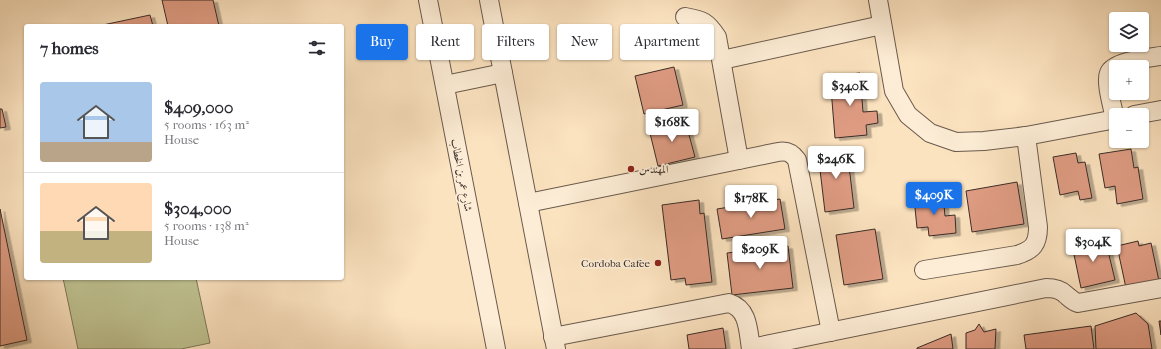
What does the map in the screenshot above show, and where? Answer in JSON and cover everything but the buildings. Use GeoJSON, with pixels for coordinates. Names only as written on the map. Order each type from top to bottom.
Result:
{"type":"FeatureCollection","features":[{"type":"Feature","properties":{"kind":"street","name":"شارع عمر بن الخطاب"},"geometry":{"type":"LineString","coordinates":[[428,0],[496,349]]}},
{"type":"Feature","properties":{"kind":"street"},"geometry":{"type":"LineString","coordinates":[[489,0],[555,343],[729,303],[742,309],[745,316],[751,348],[1046,288],[1059,290],[1073,302],[1078,303],[1161,288]]}},
{"type":"Feature","properties":{"kind":"street"},"geometry":{"type":"LineString","coordinates":[[878,0],[894,91],[908,115],[930,133],[956,142],[984,141],[1026,136],[1109,120]]}},
{"type":"Feature","properties":{"kind":"street"},"geometry":{"type":"LineString","coordinates":[[686,17],[699,19],[710,26],[717,37],[739,160]]}},
{"type":"Feature","properties":{"kind":"street"},"geometry":{"type":"LineString","coordinates":[[722,60],[882,25]]}},
{"type":"Feature","properties":{"kind":"street"},"geometry":{"type":"LineString","coordinates":[[1113,108],[1108,80],[1109,72],[1115,66],[1122,63],[1161,56]]}},
{"type":"Feature","properties":{"kind":"street"},"geometry":{"type":"LineString","coordinates":[[445,85],[503,73]]}},
{"type":"Feature","properties":{"kind":"street"},"geometry":{"type":"LineString","coordinates":[[1149,112],[1161,110]]}},
{"type":"Feature","properties":{"kind":"street"},"geometry":{"type":"LineString","coordinates":[[924,270],[1017,255],[1026,252],[1034,246],[1038,237],[1038,227],[1026,136]]}},
{"type":"Feature","properties":{"kind":"street"},"geometry":{"type":"LineString","coordinates":[[528,203],[783,151],[789,152],[797,160],[831,332]]}},
{"type":"Feature","properties":{"kind":"green space"},"geometry":{"type":"Polygon","coordinates":[[[63,280],[196,280],[210,343],[181,349],[78,349],[63,280]]]}},
{"type":"Feature","properties":{"kind":"place","name":"المهندس"},"geometry":{"type":"Point","coordinates":[631,169]}},
{"type":"Feature","properties":{"kind":"place","name":"Cordoba Cafee"},"geometry":{"type":"Point","coordinates":[658,263]}}]}
